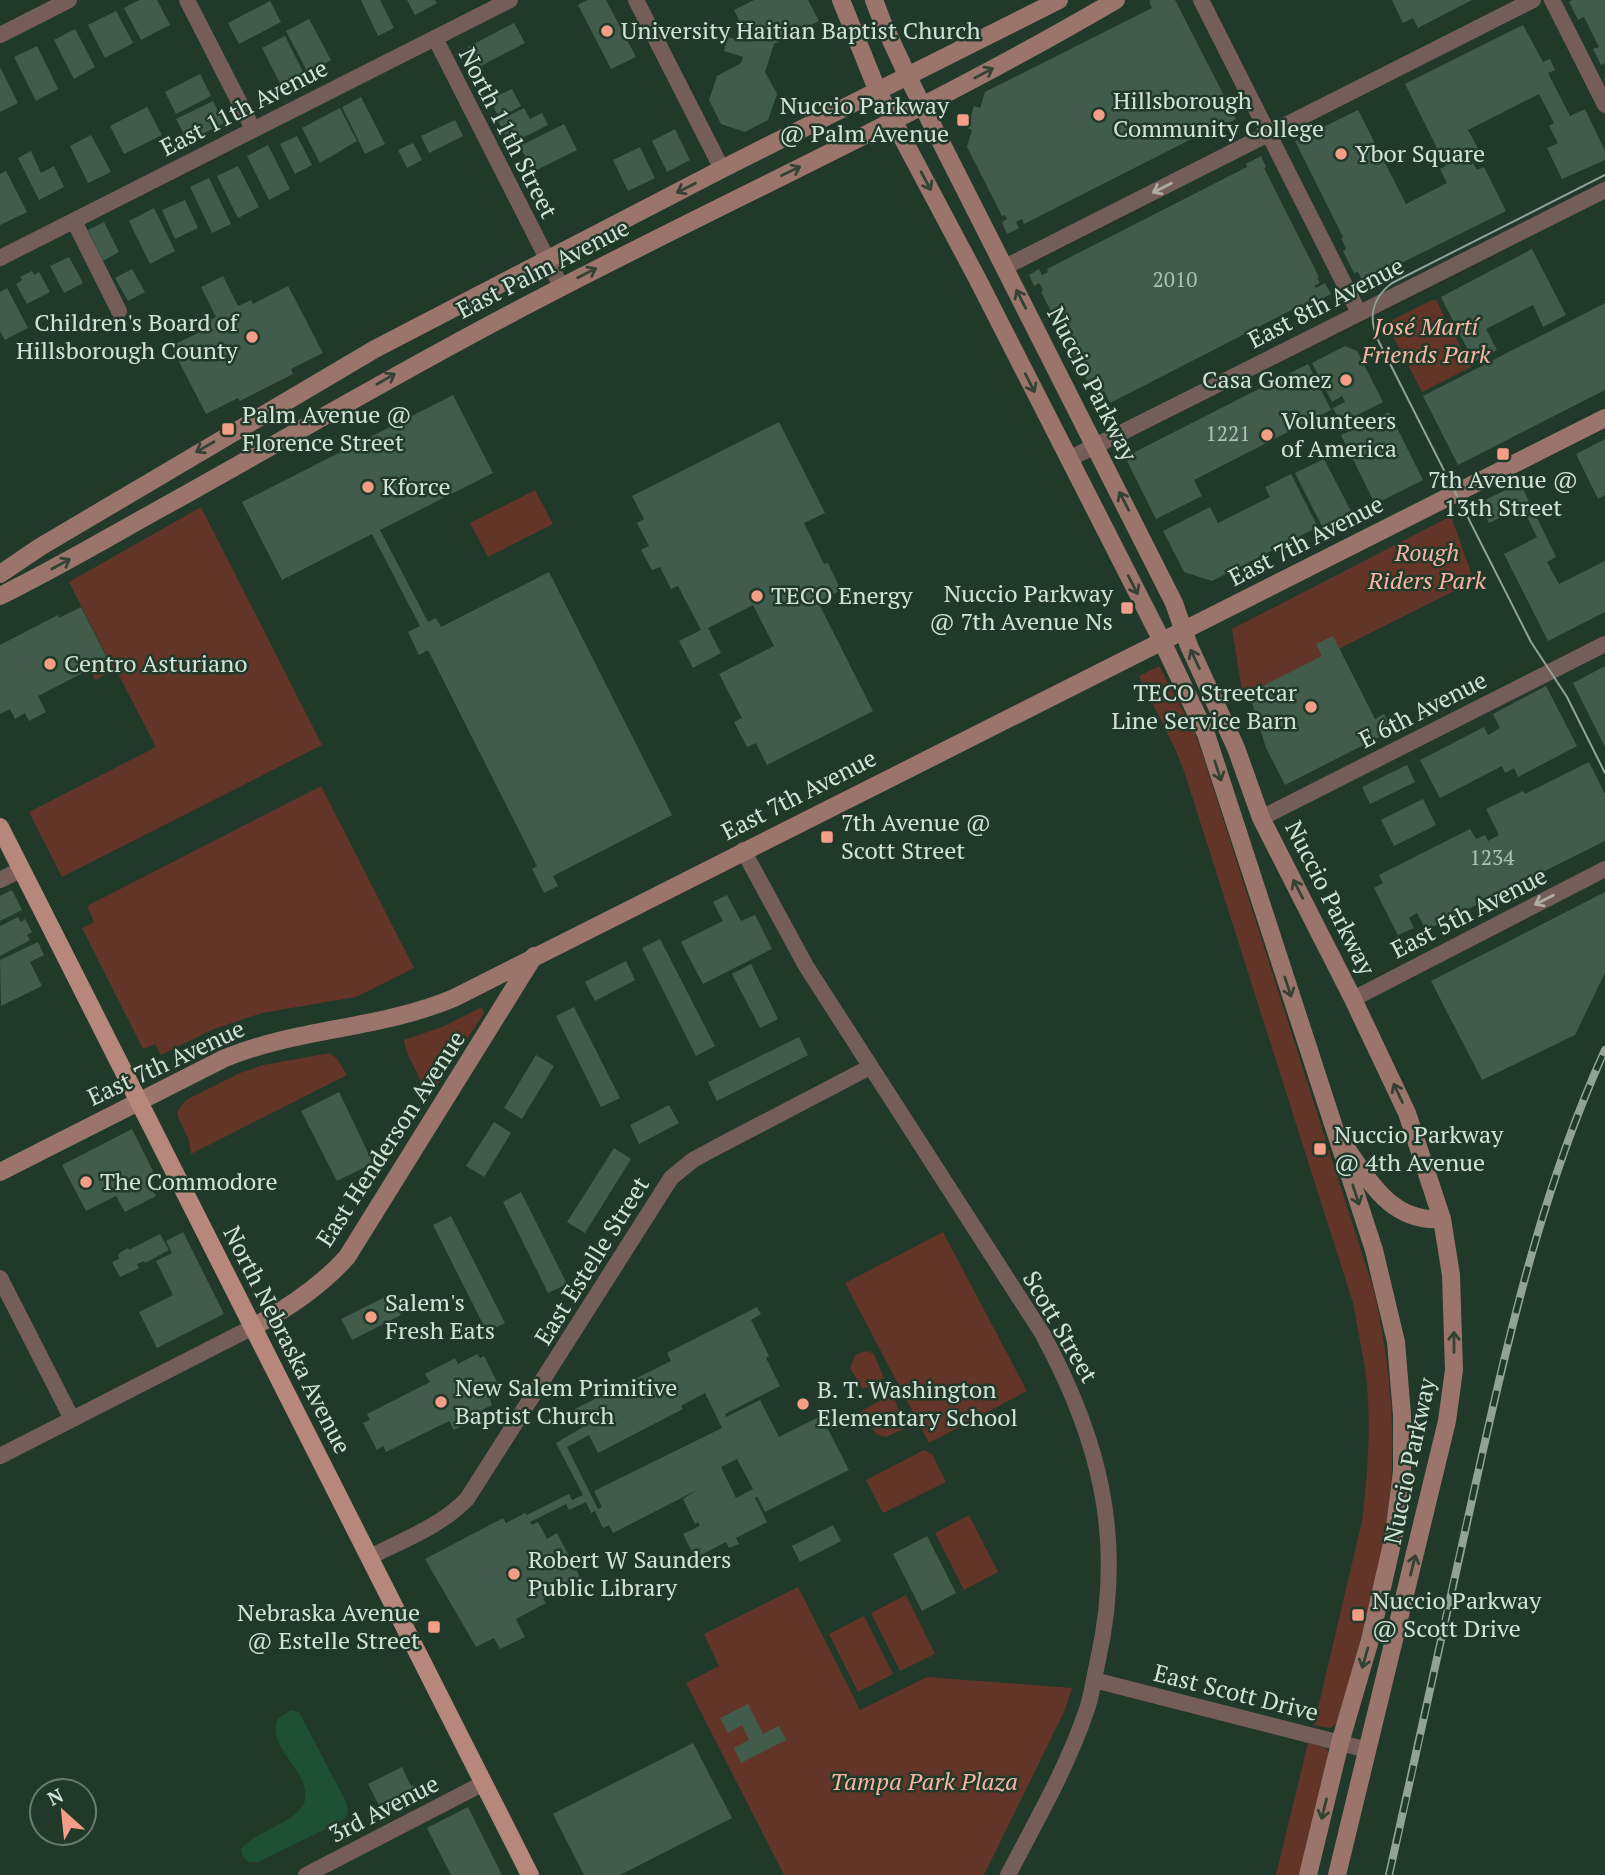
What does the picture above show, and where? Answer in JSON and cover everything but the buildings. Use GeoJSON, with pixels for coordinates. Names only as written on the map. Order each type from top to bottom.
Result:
{"type":"FeatureCollection","features":[{"type":"Feature","properties":{"kind":"main road","name":"North Nebraska Avenue"},"geometry":{"type":"LineString","coordinates":[[0,827],[530,1875]]}},
{"type":"Feature","properties":{"kind":"street"},"geometry":{"type":"LineString","coordinates":[[0,35],[69,0]]}},
{"type":"Feature","properties":{"kind":"street"},"geometry":{"type":"LineString","coordinates":[[187,0],[253,129]]}},
{"type":"Feature","properties":{"kind":"street","name":"East 11th Avenue"},"geometry":{"type":"LineString","coordinates":[[0,258],[510,0]]}},
{"type":"Feature","properties":{"kind":"street"},"geometry":{"type":"LineString","coordinates":[[636,0],[722,169]]}},
{"type":"Feature","properties":{"kind":"street","name":"Nuccio Parkway"},"geometry":{"type":"LineString","coordinates":[[841,0],[878,92],[978,280],[1162,641],[1206,734],[1374,1250],[1396,1342],[1402,1415],[1402,1471],[1394,1535],[1370,1640],[1340,1743],[1308,1875]]}},
{"type":"Feature","properties":{"kind":"street","name":"Nuccio Parkway"},"geometry":{"type":"LineString","coordinates":[[874,0],[908,77],[1174,603],[1183,630],[1236,748],[1261,818],[1353,999],[1407,1113],[1442,1219],[1451,1275],[1454,1335],[1451,1397],[1431,1491],[1337,1875]]}},
{"type":"Feature","properties":{"kind":"street","name":"East Palm Avenue"},"geometry":{"type":"LineString","coordinates":[[0,574],[40,547],[340,368],[546,259],[1059,0]]}},
{"type":"Feature","properties":{"kind":"street","name":"East Palm Avenue"},"geometry":{"type":"LineString","coordinates":[[0,596],[207,483],[403,370],[561,286],[894,120],[1116,0]]}},
{"type":"Feature","properties":{"kind":"street"},"geometry":{"type":"LineString","coordinates":[[1201,0],[1359,313]]}},
{"type":"Feature","properties":{"kind":"street"},"geometry":{"type":"LineString","coordinates":[[1005,267],[1533,0]]}},
{"type":"Feature","properties":{"kind":"street"},"geometry":{"type":"LineString","coordinates":[[1552,0],[1605,105]]}},
{"type":"Feature","properties":{"kind":"street","name":"North 11th Street"},"geometry":{"type":"LineString","coordinates":[[435,38],[561,286]]}},
{"type":"Feature","properties":{"kind":"street","name":"East 8th Avenue"},"geometry":{"type":"LineString","coordinates":[[1069,459],[1605,190]]}},
{"type":"Feature","properties":{"kind":"street"},"geometry":{"type":"LineString","coordinates":[[74,221],[119,311]]}},
{"type":"Feature","properties":{"kind":"street","name":"East 7th Avenue"},"geometry":{"type":"LineString","coordinates":[[0,1172],[225,1058],[255,1046],[390,1020],[427,1009],[1605,418]]}},
{"type":"Feature","properties":{"kind":"street","name":"E 6th Avenue"},"geometry":{"type":"LineString","coordinates":[[1261,818],[1605,644]]}},
{"type":"Feature","properties":{"kind":"street","name":"Scott Street"},"geometry":{"type":"LineString","coordinates":[[743,850],[806,966],[1042,1333],[1074,1396],[1099,1473],[1110,1563],[1103,1637],[1094,1680],[1087,1710],[1061,1775],[1008,1875]]}},
{"type":"Feature","properties":{"kind":"street"},"geometry":{"type":"LineString","coordinates":[[0,880],[22,869]]}},
{"type":"Feature","properties":{"kind":"street","name":"East 5th Avenue"},"geometry":{"type":"LineString","coordinates":[[1353,999],[1605,869]]}},
{"type":"Feature","properties":{"kind":"street","name":"East Henderson Avenue"},"geometry":{"type":"LineString","coordinates":[[0,1456],[253,1327],[300,1300],[326,1280],[347,1257],[534,956]]}},
{"type":"Feature","properties":{"kind":"street","name":"East Estelle Street"},"geometry":{"type":"LineString","coordinates":[[370,1557],[440,1521],[467,1499],[671,1178],[687,1164],[715,1148],[870,1067]]}},
{"type":"Feature","properties":{"kind":"street"},"geometry":{"type":"LineString","coordinates":[[1335,1130],[1374,1188],[1392,1207],[1413,1217],[1442,1219]]}},
{"type":"Feature","properties":{"kind":"street"},"geometry":{"type":"LineString","coordinates":[[0,1278],[72,1419]]}},
{"type":"Feature","properties":{"kind":"street","name":"East Scott Drive"},"geometry":{"type":"LineString","coordinates":[[1094,1680],[1368,1750]]}},
{"type":"Feature","properties":{"kind":"street","name":"3rd Avenue"},"geometry":{"type":"LineString","coordinates":[[306,1875],[484,1783]]}},
{"type":"Feature","properties":{"kind":"green space","name":"José Martí Friends Park"},"geometry":{"type":"Polygon","coordinates":[[[1436,300],[1471,367],[1422,392],[1386,323],[1436,300]]]}},
{"type":"Feature","properties":{"kind":"green space"},"geometry":{"type":"Polygon","coordinates":[[[535,490],[553,524],[488,557],[470,523],[535,490]]]}},
{"type":"Feature","properties":{"kind":"green space"},"geometry":{"type":"Polygon","coordinates":[[[201,507],[322,745],[62,877],[29,812],[156,747],[116,670],[95,680],[90,669],[108,659],[69,582],[201,507]]]}},
{"type":"Feature","properties":{"kind":"green space","name":"Rough Riders Park"},"geometry":{"type":"Polygon","coordinates":[[[1451,516],[1474,581],[1243,697],[1232,629],[1451,516]]]}},
{"type":"Feature","properties":{"kind":"green space"},"geometry":{"type":"Polygon","coordinates":[[[1159,666],[1195,733],[1202,753],[1374,1291],[1383,1334],[1392,1422],[1390,1499],[1364,1628],[1338,1723],[1330,1728],[1314,1725],[1362,1521],[1368,1445],[1365,1368],[1353,1303],[1184,771],[1139,676],[1159,666]]]}},
{"type":"Feature","properties":{"kind":"green space"},"geometry":{"type":"Polygon","coordinates":[[[321,786],[414,968],[356,997],[262,1013],[214,1029],[161,1055],[155,1044],[143,1049],[82,928],[94,922],[87,906],[321,786]]]}},
{"type":"Feature","properties":{"kind":"green space"},"geometry":{"type":"Polygon","coordinates":[[[482,1007],[484,1013],[431,1095],[426,1092],[407,1053],[404,1040],[442,1027],[482,1007]]]}},
{"type":"Feature","properties":{"kind":"green space"},"geometry":{"type":"Polygon","coordinates":[[[330,1053],[347,1075],[191,1154],[189,1140],[178,1117],[178,1110],[186,1100],[240,1073],[263,1065],[330,1053]]]}},
{"type":"Feature","properties":{"kind":"green space"},"geometry":{"type":"Polygon","coordinates":[[[943,1232],[1027,1391],[929,1443],[845,1283],[943,1232]]]}},
{"type":"Feature","properties":{"kind":"green space"},"geometry":{"type":"Polygon","coordinates":[[[867,1351],[874,1354],[884,1378],[862,1388],[850,1368],[855,1355],[867,1351]]]}},
{"type":"Feature","properties":{"kind":"green space"},"geometry":{"type":"Polygon","coordinates":[[[892,1394],[905,1425],[904,1429],[886,1437],[877,1435],[861,1411],[892,1394]]]}},
{"type":"Feature","properties":{"kind":"green space"},"geometry":{"type":"Polygon","coordinates":[[[924,1450],[932,1454],[946,1482],[883,1513],[866,1480],[924,1450]]]}},
{"type":"Feature","properties":{"kind":"green space"},"geometry":{"type":"Polygon","coordinates":[[[969,1515],[998,1572],[964,1590],[935,1533],[969,1515]]]}},
{"type":"Feature","properties":{"kind":"green space","name":"Tampa Park Plaza"},"geometry":{"type":"Polygon","coordinates":[[[798,1587],[860,1710],[927,1677],[1072,1688],[1065,1710],[984,1875],[784,1875],[686,1683],[719,1666],[704,1634],[798,1587]]]}},
{"type":"Feature","properties":{"kind":"green space"},"geometry":{"type":"Polygon","coordinates":[[[906,1595],[935,1654],[900,1671],[871,1613],[906,1595]]]}},
{"type":"Feature","properties":{"kind":"green space"},"geometry":{"type":"Polygon","coordinates":[[[864,1616],[893,1674],[858,1692],[829,1634],[864,1616]]]}},
{"type":"Feature","properties":{"kind":"green space"},"geometry":{"type":"Polygon","coordinates":[[[1308,1743],[1326,1748],[1329,1753],[1301,1875],[1276,1875],[1308,1743]]]}},
{"type":"Feature","properties":{"kind":"shaded area"},"geometry":{"type":"Polygon","coordinates":[[[291,1710],[299,1712],[346,1802],[348,1812],[345,1818],[336,1824],[258,1862],[248,1862],[241,1849],[295,1814],[305,1800],[301,1779],[283,1751],[276,1731],[277,1720],[291,1710]]]}},
{"type":"Feature","properties":{"kind":"tram line"},"geometry":{"type":"LineString","coordinates":[[1605,175],[1392,283],[1380,295],[1373,316],[1378,340],[1531,642],[1567,697],[1605,773]]}},
{"type":"Feature","properties":{"kind":"railway"},"geometry":{"type":"LineString","coordinates":[[1389,1875],[1519,1300],[1565,1149],[1605,1050]]}},
{"type":"Feature","properties":{"kind":"place","name":"University Haitian Baptist Church"},"geometry":{"type":"Point","coordinates":[607,31]}},
{"type":"Feature","properties":{"kind":"place","name":"Hillsborough Community College"},"geometry":{"type":"Point","coordinates":[1099,115]}},
{"type":"Feature","properties":{"kind":"place","name":"Nuccio Parkway @ Palm Avenue"},"geometry":{"type":"Point","coordinates":[963,120]}},
{"type":"Feature","properties":{"kind":"place","name":"Ybor Square"},"geometry":{"type":"Point","coordinates":[1341,154]}},
{"type":"Feature","properties":{"kind":"place","name":"Children's Board of Hillsborough County"},"geometry":{"type":"Point","coordinates":[252,337]}},
{"type":"Feature","properties":{"kind":"place","name":"Casa Gomez"},"geometry":{"type":"Point","coordinates":[1346,380]}},
{"type":"Feature","properties":{"kind":"place","name":"Palm Avenue @ Florence Street"},"geometry":{"type":"Point","coordinates":[228,429]}},
{"type":"Feature","properties":{"kind":"place","name":"Volunteers of America"},"geometry":{"type":"Point","coordinates":[1267,435]}},
{"type":"Feature","properties":{"kind":"place","name":"7th Avenue @ 13th Street"},"geometry":{"type":"Point","coordinates":[1503,454]}},
{"type":"Feature","properties":{"kind":"place","name":"Kforce"},"geometry":{"type":"Point","coordinates":[368,487]}},
{"type":"Feature","properties":{"kind":"place","name":"TECO Energy"},"geometry":{"type":"Point","coordinates":[757,596]}},
{"type":"Feature","properties":{"kind":"place","name":"Nuccio Parkway @ 7th Avenue Ns"},"geometry":{"type":"Point","coordinates":[1127,608]}},
{"type":"Feature","properties":{"kind":"place","name":"Centro Asturiano"},"geometry":{"type":"Point","coordinates":[50,664]}},
{"type":"Feature","properties":{"kind":"place","name":"TECO Streetcar Line Service Barn"},"geometry":{"type":"Point","coordinates":[1311,707]}},
{"type":"Feature","properties":{"kind":"place","name":"7th Avenue @ Scott Street"},"geometry":{"type":"Point","coordinates":[827,837]}},
{"type":"Feature","properties":{"kind":"place","name":"Nuccio Parkway @ 4th Avenue"},"geometry":{"type":"Point","coordinates":[1320,1149]}},
{"type":"Feature","properties":{"kind":"place","name":"The Commodore"},"geometry":{"type":"Point","coordinates":[86,1182]}},
{"type":"Feature","properties":{"kind":"place","name":"Salem's Fresh Eats"},"geometry":{"type":"Point","coordinates":[371,1317]}},
{"type":"Feature","properties":{"kind":"place","name":"New Salem Primitive Baptist Church"},"geometry":{"type":"Point","coordinates":[441,1402]}},
{"type":"Feature","properties":{"kind":"place","name":"B. T. Washington Elementary School"},"geometry":{"type":"Point","coordinates":[803,1404]}},
{"type":"Feature","properties":{"kind":"place","name":"Robert W Saunders Public Library"},"geometry":{"type":"Point","coordinates":[514,1574]}},
{"type":"Feature","properties":{"kind":"place","name":"Nuccio Parkway @ Scott Drive"},"geometry":{"type":"Point","coordinates":[1358,1615]}},
{"type":"Feature","properties":{"kind":"place","name":"Nebraska Avenue @ Estelle Street"},"geometry":{"type":"Point","coordinates":[434,1627]}}]}
